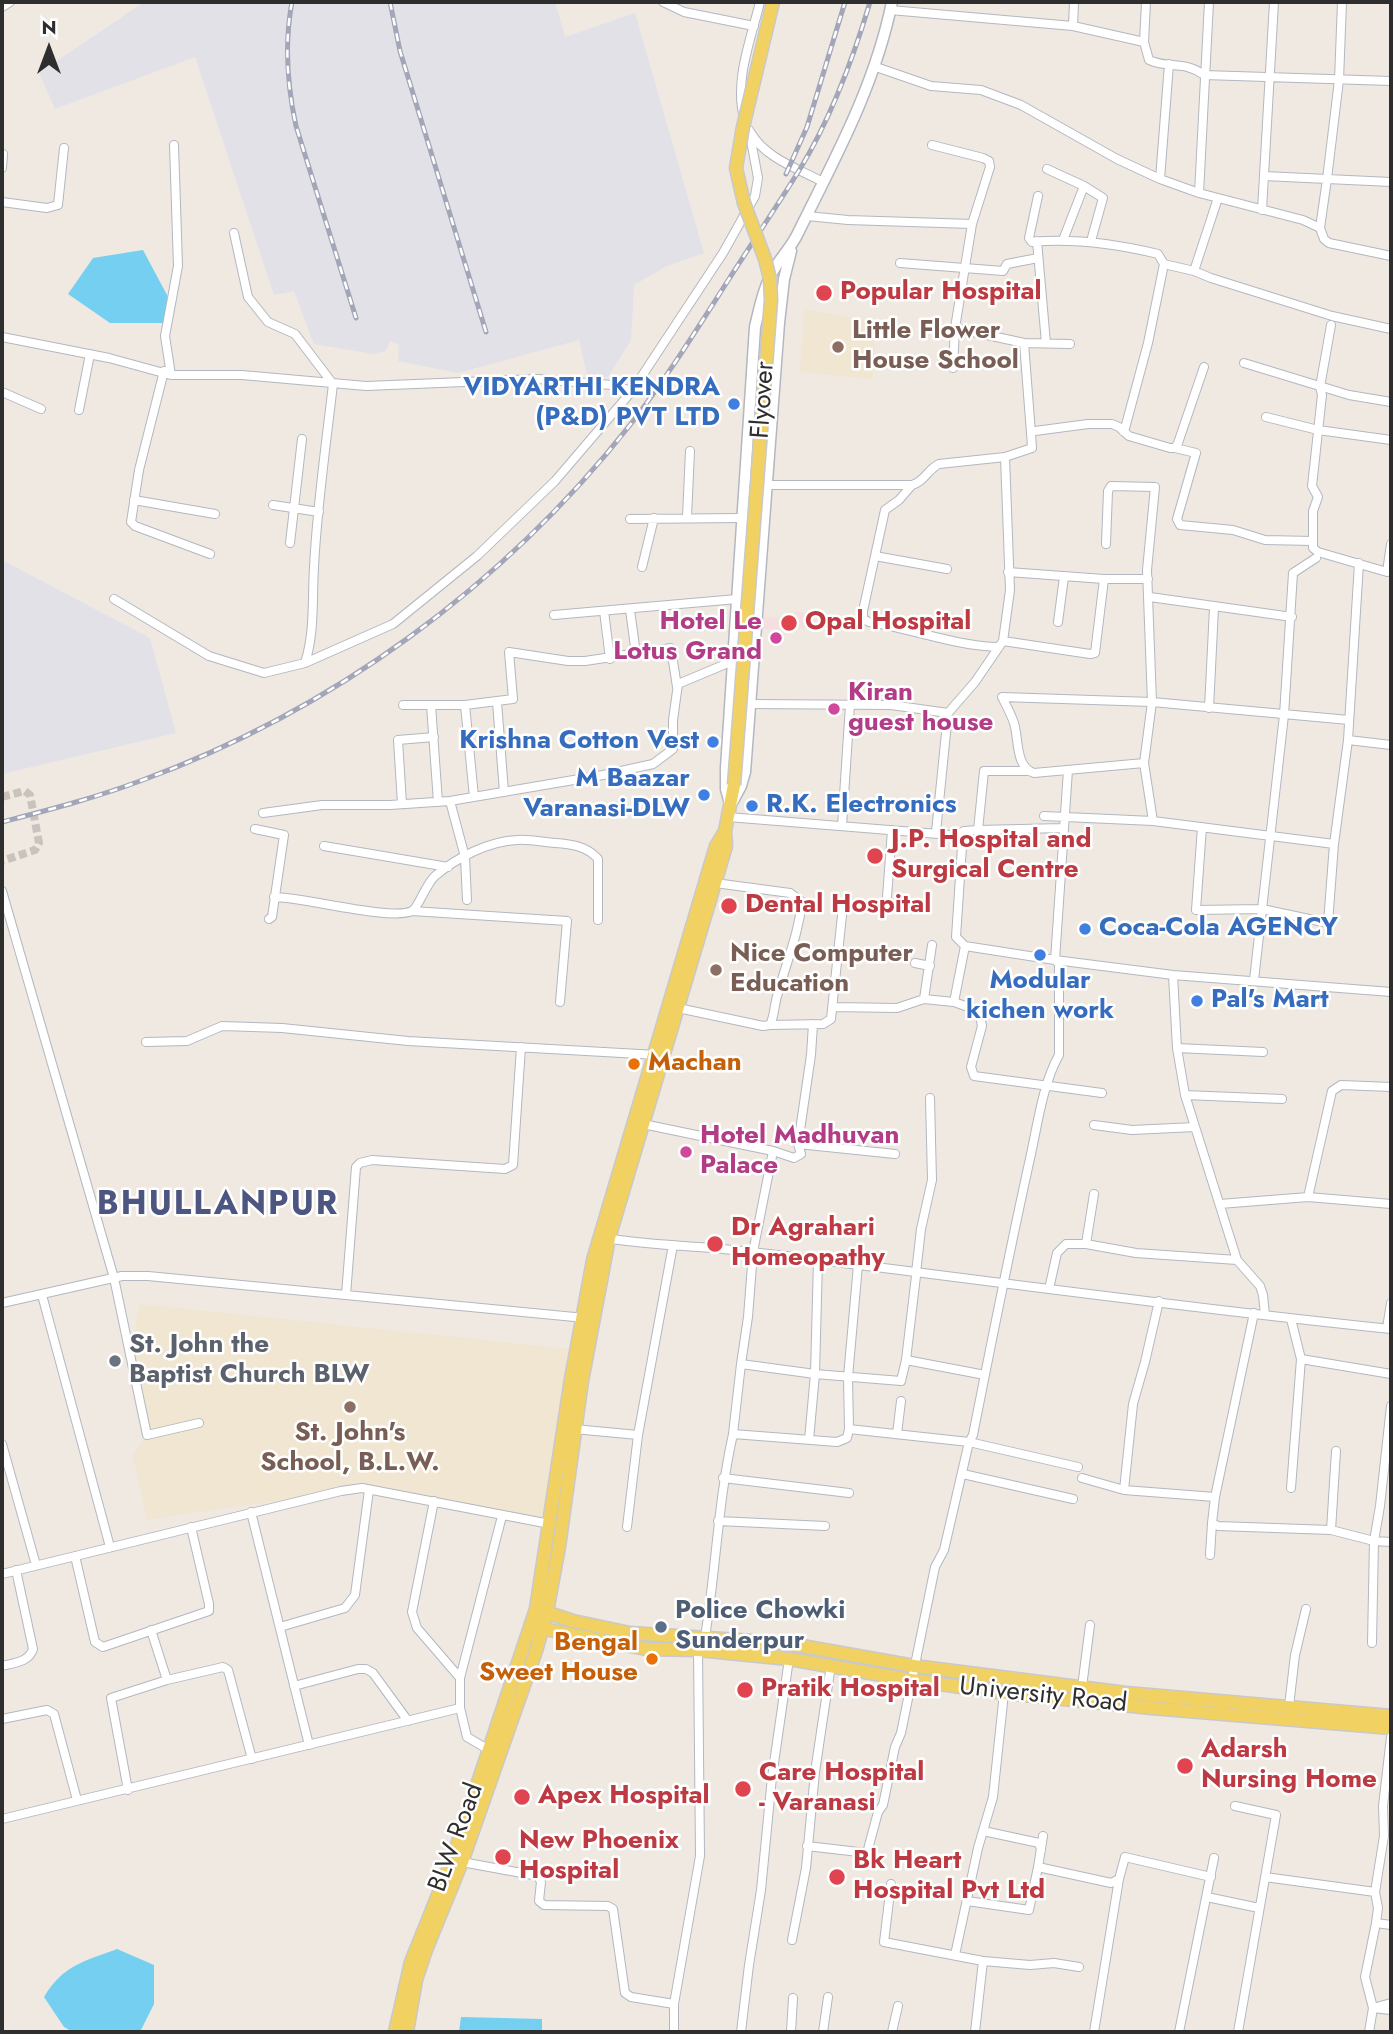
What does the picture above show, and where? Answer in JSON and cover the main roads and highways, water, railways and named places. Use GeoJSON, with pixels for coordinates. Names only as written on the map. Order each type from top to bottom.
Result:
{"type":"FeatureCollection","features":[{"type":"Feature","properties":{"kind":"main road","name":"Flyover"},"geometry":{"type":"LineString","coordinates":[[725,831],[734,785],[771,300],[765,259],[738,184],[737,160],[773,2]]}},
{"type":"Feature","properties":{"kind":"main road"},"geometry":{"type":"LineString","coordinates":[[604,1237],[643,1124],[659,1055],[678,1008],[726,846],[725,831]]}},
{"type":"Feature","properties":{"kind":"main road"},"geometry":{"type":"LineString","coordinates":[[541,1610],[550,1524],[604,1237],[659,1055],[716,846],[725,831]]}},
{"type":"Feature","properties":{"kind":"main road"},"geometry":{"type":"LineString","coordinates":[[407,2032],[416,1980],[462,1862],[559,1548],[587,1318]]}},
{"type":"Feature","properties":{"kind":"main road"},"geometry":{"type":"LineString","coordinates":[[541,1610],[573,1621],[630,1633],[785,1643],[1050,1690],[1082,1687],[1391,1716]]}},
{"type":"Feature","properties":{"kind":"main road"},"geometry":{"type":"LineString","coordinates":[[567,1634],[573,1621]]}},
{"type":"Feature","properties":{"kind":"main road","name":"University Road"},"geometry":{"type":"LineString","coordinates":[[536,1627],[646,1648],[789,1659],[1004,1693],[1050,1690],[1166,1710],[1391,1728]]}},
{"type":"Feature","properties":{"kind":"main road","name":"BLW Road"},"geometry":{"type":"LineString","coordinates":[[396,2032],[411,1962],[452,1860],[489,1751],[530,1648]]}},
{"type":"Feature","properties":{"kind":"water"},"geometry":{"type":"Polygon","coordinates":[[[143,250],[167,295],[167,323],[110,323],[68,294],[93,258],[143,250]]]}},
{"type":"Feature","properties":{"kind":"water"},"geometry":{"type":"Polygon","coordinates":[[[117,1949],[154,1965],[154,2004],[140,2032],[73,2032],[64,2027],[44,1997],[51,1986],[67,1971],[117,1949]]]}},
{"type":"Feature","properties":{"kind":"water"},"geometry":{"type":"Polygon","coordinates":[[[461,2017],[542,2019],[542,2032],[459,2032],[461,2017]]]}},
{"type":"Feature","properties":{"kind":"tunnel"},"geometry":{"type":"LineString","coordinates":[[2,797],[25,791],[30,795],[39,843],[35,850],[2,861]]}},
{"type":"Feature","properties":{"kind":"railway"},"geometry":{"type":"LineString","coordinates":[[292,2],[288,64],[296,126],[356,318]]}},
{"type":"Feature","properties":{"kind":"railway"},"geometry":{"type":"LineString","coordinates":[[390,2],[400,51],[486,332]]}},
{"type":"Feature","properties":{"kind":"railway"},"geometry":{"type":"LineString","coordinates":[[786,174],[807,127],[845,2]]}},
{"type":"Feature","properties":{"kind":"railway"},"geometry":{"type":"LineString","coordinates":[[2,822],[140,781],[211,752],[280,718],[346,680],[409,637],[470,590],[527,539],[580,484],[643,408],[681,354],[800,169],[831,109],[849,66],[870,2]]}},
{"type":"Feature","properties":{"kind":"place","name":"Popular Hospital"},"geometry":{"type":"Point","coordinates":[824,293]}},
{"type":"Feature","properties":{"kind":"place","name":"Little Flower House School"},"geometry":{"type":"Point","coordinates":[838,347]}},
{"type":"Feature","properties":{"kind":"place","name":"VIDYARTHI KENDRA (P&D) PVT LTD"},"geometry":{"type":"Point","coordinates":[734,404]}},
{"type":"Feature","properties":{"kind":"place","name":"Opal Hospital"},"geometry":{"type":"Point","coordinates":[789,623]}},
{"type":"Feature","properties":{"kind":"place","name":"Hotel Le Lotus Grand"},"geometry":{"type":"Point","coordinates":[776,638]}},
{"type":"Feature","properties":{"kind":"place","name":"Kiran guest house"},"geometry":{"type":"Point","coordinates":[834,709]}},
{"type":"Feature","properties":{"kind":"place","name":"Krishna Cotton Vest"},"geometry":{"type":"Point","coordinates":[713,742]}},
{"type":"Feature","properties":{"kind":"place","name":"M Baazar Varanasi-DLW"},"geometry":{"type":"Point","coordinates":[704,795]}},
{"type":"Feature","properties":{"kind":"place","name":"R.K. Electronics"},"geometry":{"type":"Point","coordinates":[752,806]}},
{"type":"Feature","properties":{"kind":"place","name":"J.P. Hospital and Surgical Centre"},"geometry":{"type":"Point","coordinates":[875,856]}},
{"type":"Feature","properties":{"kind":"place","name":"Dental Hospital"},"geometry":{"type":"Point","coordinates":[729,906]}},
{"type":"Feature","properties":{"kind":"place","name":"Coca-Cola AGENCY"},"geometry":{"type":"Point","coordinates":[1085,929]}},
{"type":"Feature","properties":{"kind":"place","name":"Modular kichen work"},"geometry":{"type":"Point","coordinates":[1040,955]}},
{"type":"Feature","properties":{"kind":"place","name":"Nice Computer Education"},"geometry":{"type":"Point","coordinates":[716,970]}},
{"type":"Feature","properties":{"kind":"place","name":"Pal's Mart"},"geometry":{"type":"Point","coordinates":[1197,1001]}},
{"type":"Feature","properties":{"kind":"place","name":"Machan"},"geometry":{"type":"Point","coordinates":[634,1064]}},
{"type":"Feature","properties":{"kind":"place","name":"Hotel Madhuvan Palace"},"geometry":{"type":"Point","coordinates":[686,1152]}},
{"type":"Feature","properties":{"kind":"place","name":"Dr Agrahari Homeopathy"},"geometry":{"type":"Point","coordinates":[715,1244]}},
{"type":"Feature","properties":{"kind":"place","name":"St. John the Baptist Church BLW"},"geometry":{"type":"Point","coordinates":[115,1361]}},
{"type":"Feature","properties":{"kind":"place","name":"St. John's School, B.L.W."},"geometry":{"type":"Point","coordinates":[350,1407]}},
{"type":"Feature","properties":{"kind":"place","name":"Police Chowki Sunderpur"},"geometry":{"type":"Point","coordinates":[661,1627]}},
{"type":"Feature","properties":{"kind":"place","name":"Bengal Sweet House"},"geometry":{"type":"Point","coordinates":[652,1659]}},
{"type":"Feature","properties":{"kind":"place","name":"Pratik Hospital"},"geometry":{"type":"Point","coordinates":[745,1690]}},
{"type":"Feature","properties":{"kind":"place","name":"Adarsh Nursing Home"},"geometry":{"type":"Point","coordinates":[1185,1766]}},
{"type":"Feature","properties":{"kind":"place","name":"Care Hospital - Varanasi"},"geometry":{"type":"Point","coordinates":[743,1789]}},
{"type":"Feature","properties":{"kind":"place","name":"Apex Hospital"},"geometry":{"type":"Point","coordinates":[522,1797]}},
{"type":"Feature","properties":{"kind":"place","name":"New Phoenix Hospital"},"geometry":{"type":"Point","coordinates":[503,1857]}},
{"type":"Feature","properties":{"kind":"place","name":"Bk Heart Hospital Pvt Ltd"},"geometry":{"type":"Point","coordinates":[837,1877]}},
{"type":"Feature","properties":{"kind":"district","name":"BHULLANPUR"},"geometry":{"type":"Point","coordinates":[218,1206]}}]}
